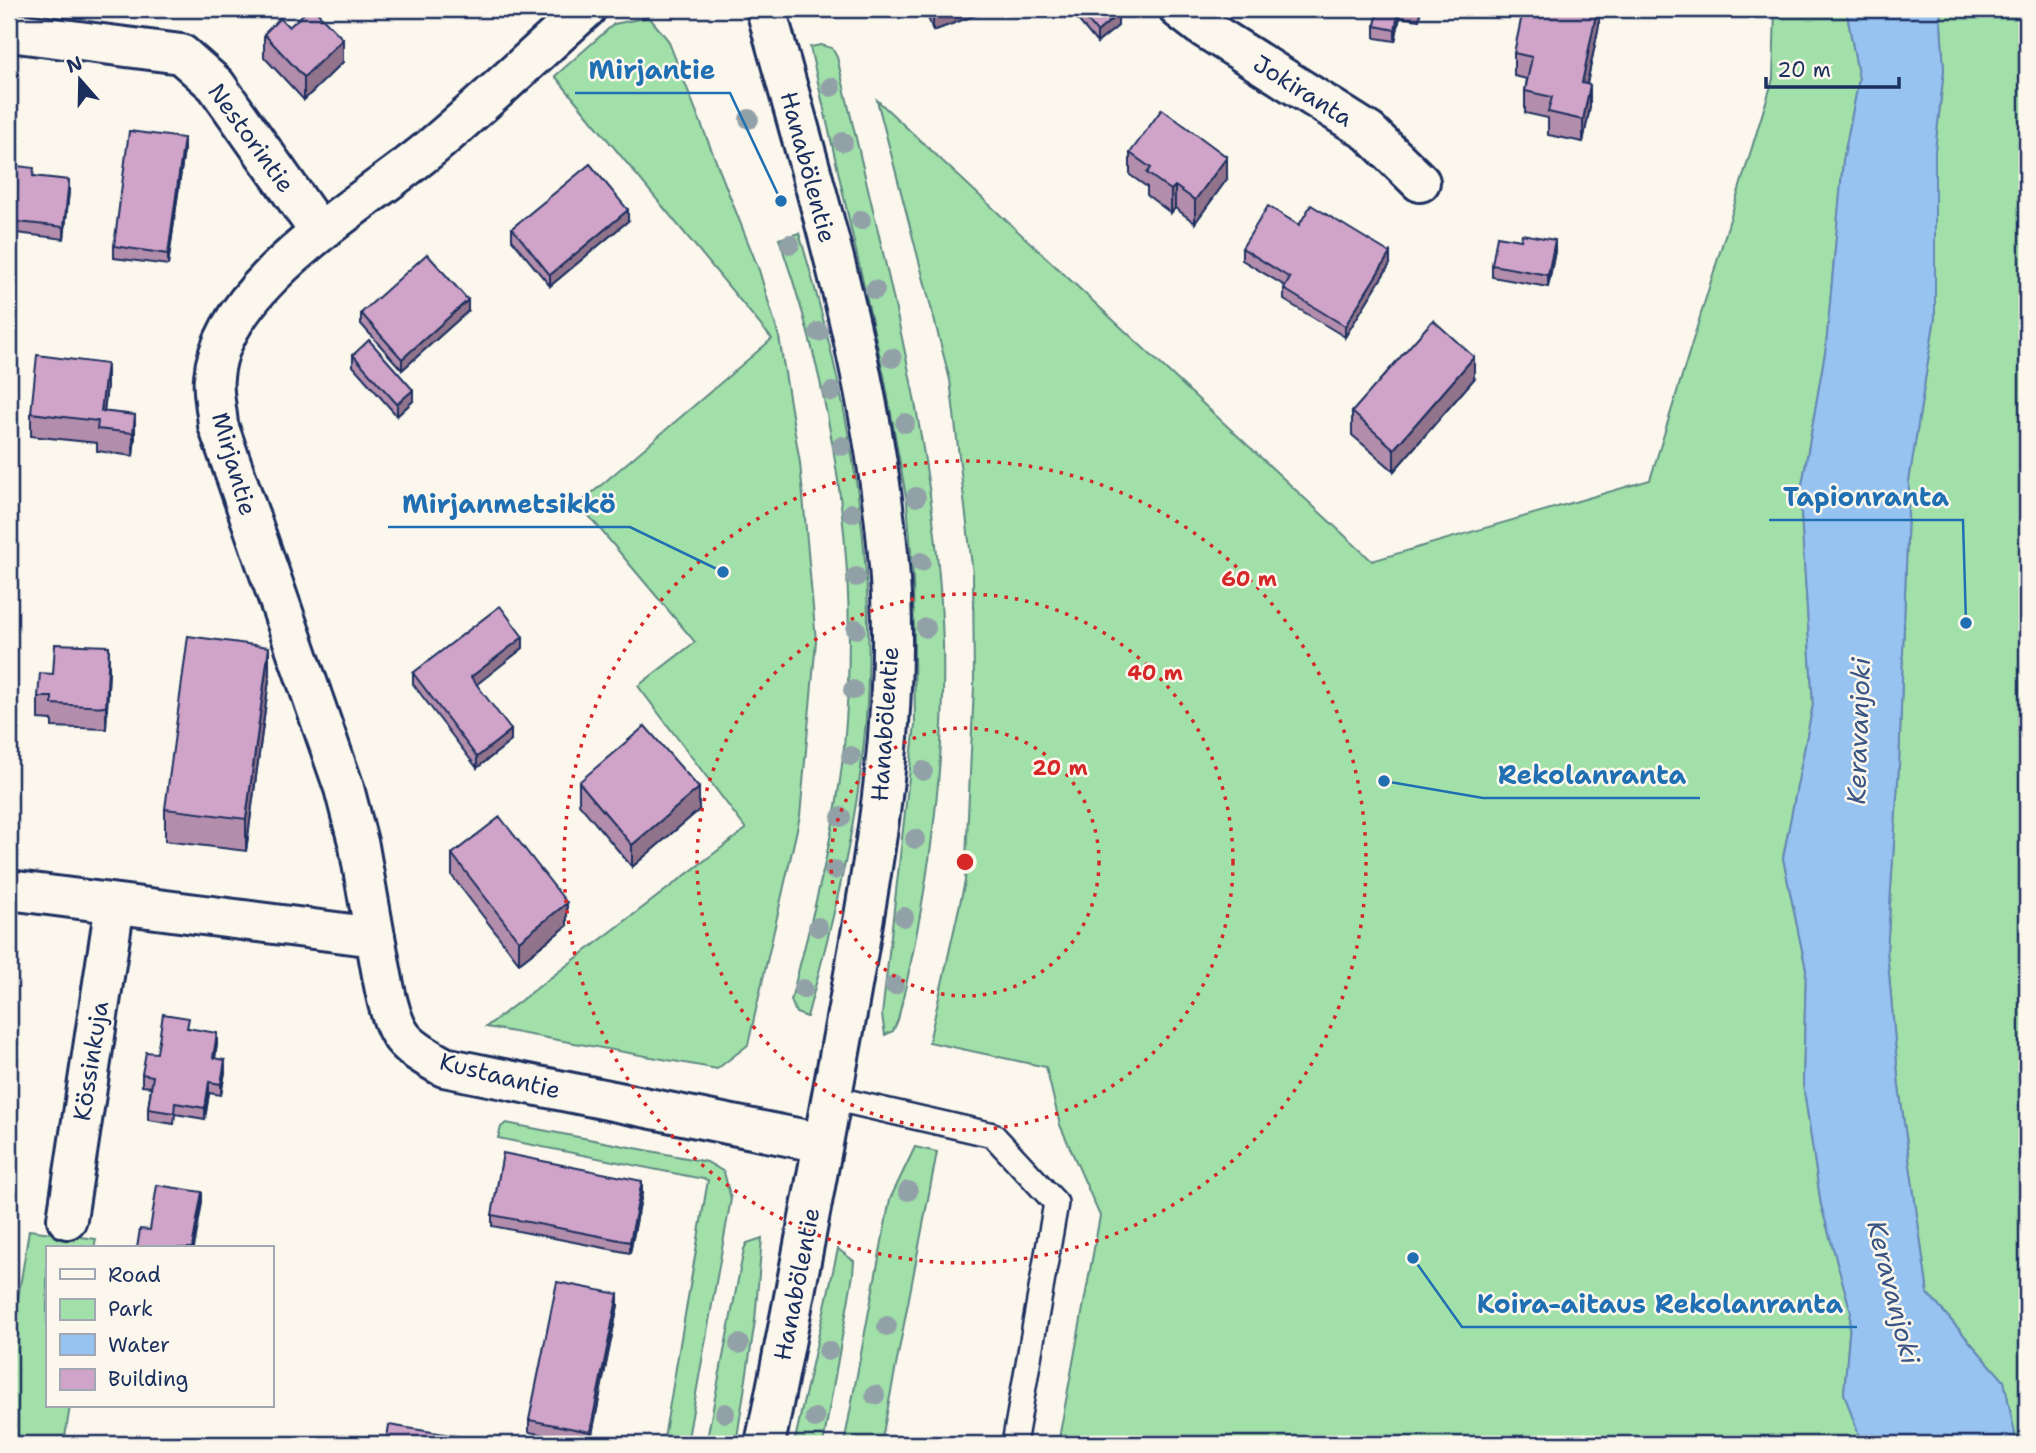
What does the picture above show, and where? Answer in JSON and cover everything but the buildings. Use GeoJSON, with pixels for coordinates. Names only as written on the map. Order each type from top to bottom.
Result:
{"type":"FeatureCollection","features":[{"type":"Feature","properties":{"kind":"street","name":"Mirjantie"},"geometry":{"type":"LineString","coordinates":[[375,937],[359,846],[344,788],[218,425],[214,377],[220,353],[251,297],[319,231],[430,149],[586,9]]}},
{"type":"Feature","properties":{"kind":"street","name":"Hanabölentie"},"geometry":{"type":"LineString","coordinates":[[765,1444],[809,1230],[868,890],[888,738],[892,685],[891,597],[886,523],[874,443],[851,328],[766,9]]}},
{"type":"Feature","properties":{"kind":"street","name":"Jokiranta"},"geometry":{"type":"LineString","coordinates":[[1180,9],[1201,26],[1369,132],[1420,182]]}},
{"type":"Feature","properties":{"kind":"street","name":"Nestorintie"},"geometry":{"type":"LineString","coordinates":[[9,32],[181,54],[216,85],[319,231]]}},
{"type":"Feature","properties":{"kind":"street"},"geometry":{"type":"LineString","coordinates":[[9,890],[375,937]]}},
{"type":"Feature","properties":{"kind":"street","name":"Kössinkuja"},"geometry":{"type":"LineString","coordinates":[[67,1219],[115,904]]}},
{"type":"Feature","properties":{"kind":"street","name":"Kustaantie"},"geometry":{"type":"LineString","coordinates":[[375,937],[388,999],[402,1037],[420,1053],[444,1067],[822,1143]]}},
{"type":"Feature","properties":{"kind":"lane"},"geometry":{"type":"LineString","coordinates":[[832,1098],[993,1135],[1056,1203],[1014,1444]]}},
{"type":"Feature","properties":{"kind":"green space"},"geometry":{"type":"Polygon","coordinates":[[[1775,9],[1846,9],[1859,79],[1843,161],[1826,347],[1800,497],[1813,705],[1783,858],[1806,969],[1803,1083],[1821,1205],[1851,1312],[1844,1393],[1862,1444],[1058,1444],[1100,1216],[1060,1125],[1046,1067],[929,1042],[965,881],[974,686],[973,575],[950,380],[877,100],[1372,561],[1650,480],[1773,79],[1775,9]]]}},
{"type":"Feature","properties":{"kind":"green space"},"geometry":{"type":"Polygon","coordinates":[[[1940,9],[2027,9],[2027,1444],[2017,1444],[2004,1381],[1928,1294],[1899,1087],[1887,951],[1899,765],[1909,481],[1935,317],[1935,150],[1944,70],[1940,9]]]}},
{"type":"Feature","properties":{"kind":"green space"},"geometry":{"type":"Polygon","coordinates":[[[649,17],[668,40],[759,270],[779,337],[800,463],[816,641],[800,816],[748,1045],[717,1069],[486,1027],[746,829],[638,686],[695,642],[579,504],[772,339],[555,76],[614,24],[649,17]]]}},
{"type":"Feature","properties":{"kind":"green space"},"geometry":{"type":"Polygon","coordinates":[[[821,45],[832,48],[837,57],[888,275],[918,421],[939,569],[943,690],[938,785],[918,928],[898,1020],[893,1031],[885,1035],[882,1015],[915,724],[913,577],[907,502],[884,375],[810,47],[821,45]]]}},
{"type":"Feature","properties":{"kind":"green space"},"geometry":{"type":"Polygon","coordinates":[[[799,233],[829,343],[852,453],[866,566],[868,623],[866,723],[855,808],[839,892],[807,1017],[796,1013],[791,1000],[822,874],[840,778],[848,681],[849,617],[846,553],[829,426],[816,363],[779,239],[799,233]]]}},
{"type":"Feature","properties":{"kind":"green space"},"geometry":{"type":"Polygon","coordinates":[[[506,1123],[707,1162],[724,1172],[731,1199],[687,1444],[663,1444],[708,1180],[498,1138],[501,1127],[506,1123]]]}},
{"type":"Feature","properties":{"kind":"green space"},"geometry":{"type":"Polygon","coordinates":[[[915,1147],[937,1152],[881,1444],[844,1444],[890,1199],[915,1147]]]}},
{"type":"Feature","properties":{"kind":"green space"},"geometry":{"type":"Polygon","coordinates":[[[29,1230],[96,1239],[94,1246],[46,1246],[46,1408],[70,1408],[64,1444],[9,1444],[9,1298],[18,1299],[29,1230]]]}},
{"type":"Feature","properties":{"kind":"green space"},"geometry":{"type":"Polygon","coordinates":[[[762,1238],[755,1321],[736,1444],[706,1444],[744,1249],[747,1243],[762,1238]]]}},
{"type":"Feature","properties":{"kind":"green space"},"geometry":{"type":"Polygon","coordinates":[[[838,1249],[854,1261],[853,1275],[823,1444],[794,1444],[838,1249]]]}},
{"type":"Feature","properties":{"kind":"water","name":"Keravanjoki"},"geometry":{"type":"Polygon","coordinates":[[[1846,9],[1940,9],[1944,70],[1935,150],[1935,317],[1909,481],[1899,765],[1887,951],[1899,1087],[1928,1294],[2004,1381],[2017,1444],[1862,1444],[1844,1393],[1851,1312],[1821,1205],[1803,1083],[1806,969],[1783,858],[1813,705],[1800,497],[1826,347],[1843,161],[1859,79],[1846,9]]]}},
{"type":"Feature","properties":{"kind":"place","name":"Mirjantie"},"geometry":{"type":"Point","coordinates":[781,201]}},
{"type":"Feature","properties":{"kind":"place","name":"Mirjanmetsikkö"},"geometry":{"type":"Point","coordinates":[723,572]}},
{"type":"Feature","properties":{"kind":"place","name":"Tapionranta"},"geometry":{"type":"Point","coordinates":[1966,623]}},
{"type":"Feature","properties":{"kind":"place","name":"Rekolanranta"},"geometry":{"type":"Point","coordinates":[1384,781]}},
{"type":"Feature","properties":{"kind":"place","name":"Koira-aitaus Rekolanranta"},"geometry":{"type":"Point","coordinates":[1413,1258]}}]}
